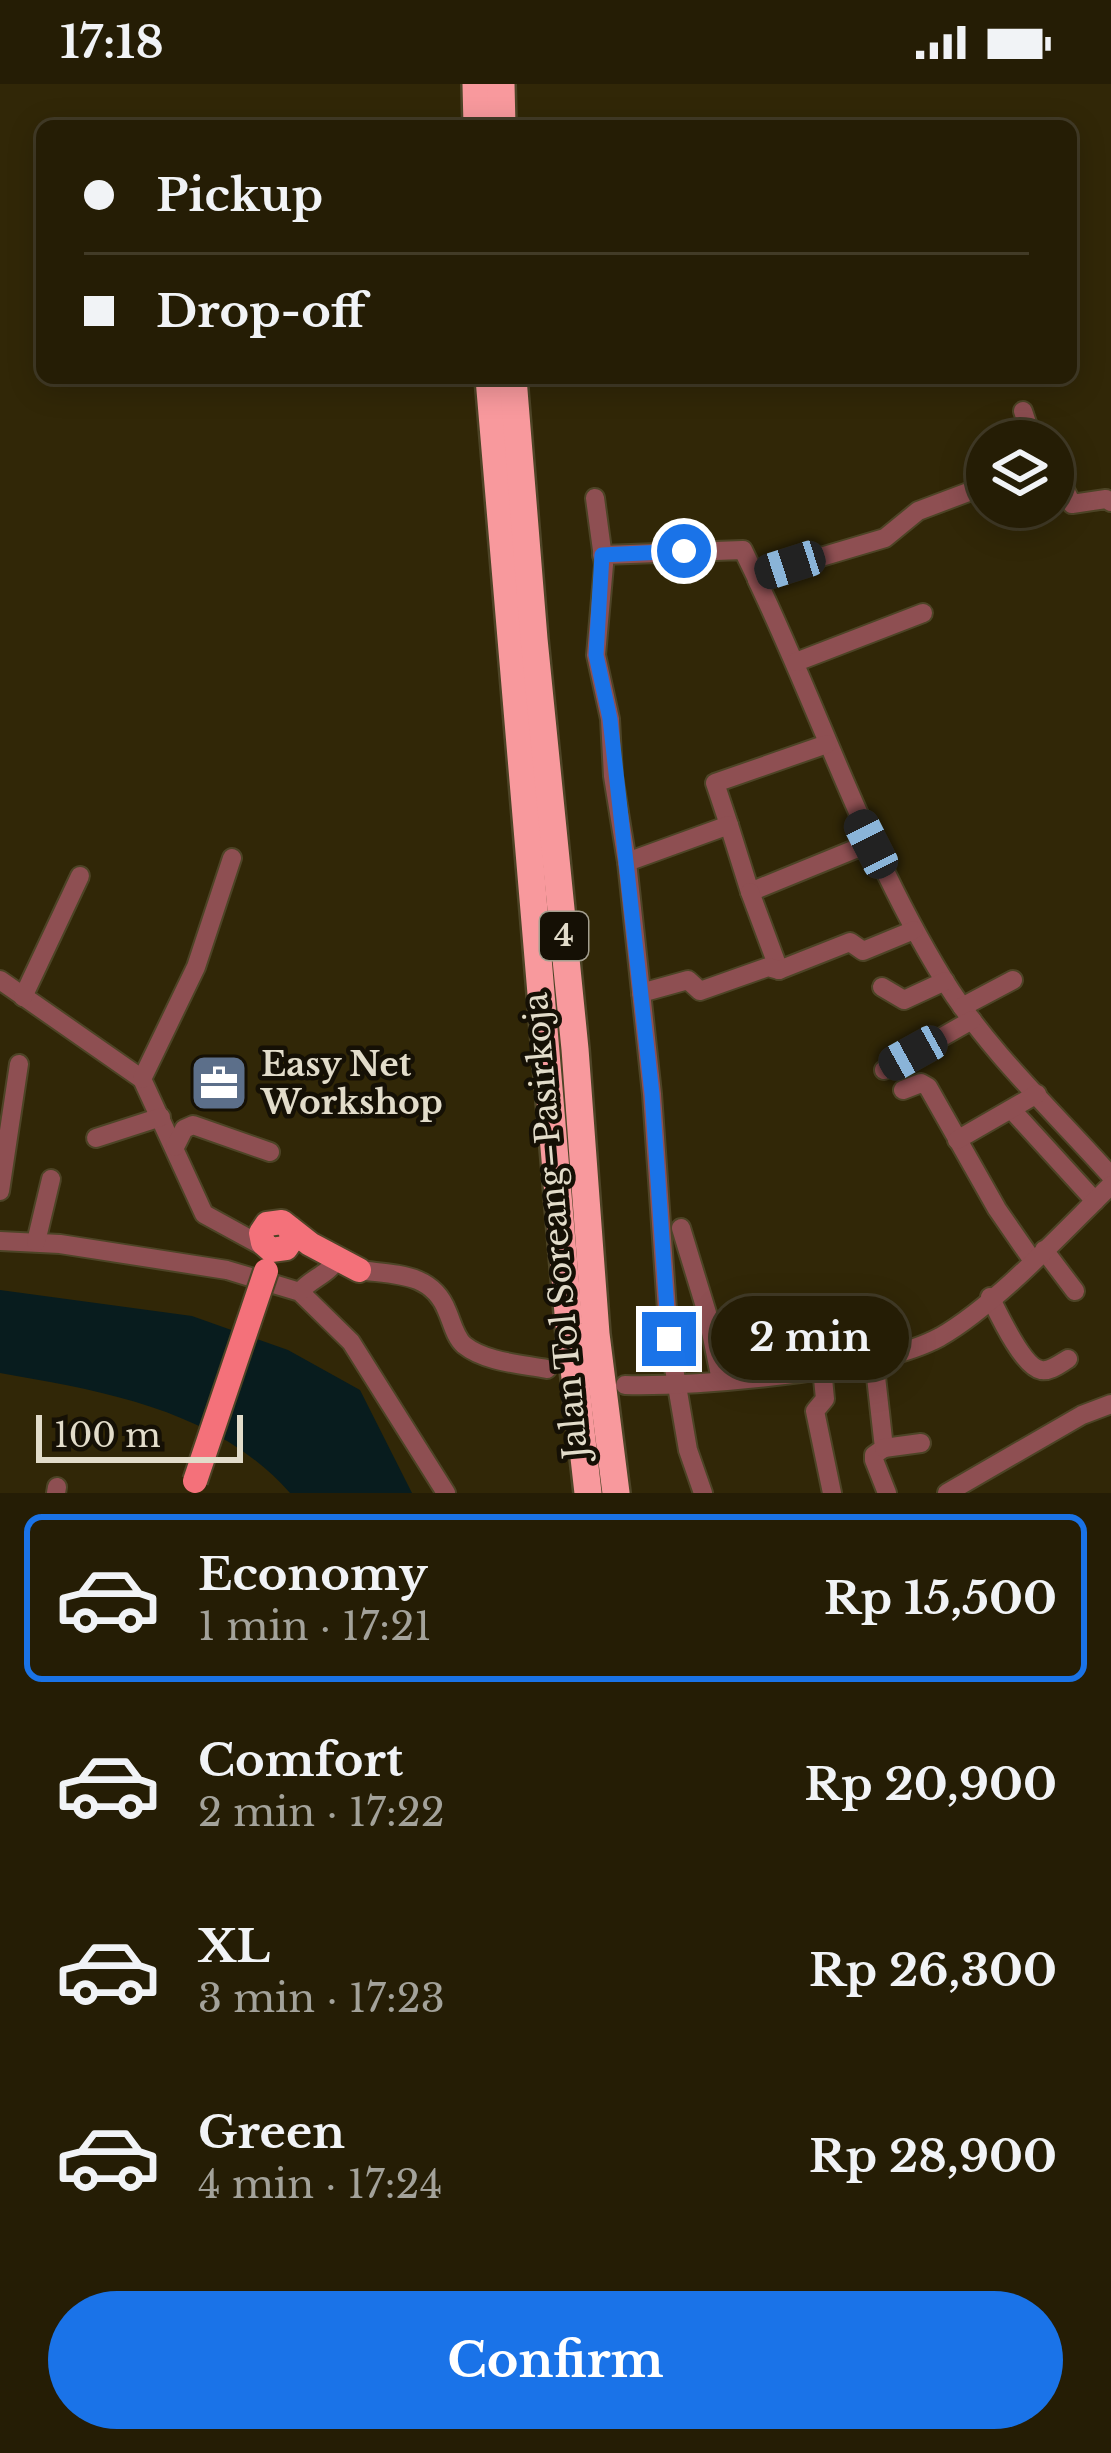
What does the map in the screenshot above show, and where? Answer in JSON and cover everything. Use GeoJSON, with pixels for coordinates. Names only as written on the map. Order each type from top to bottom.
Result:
{"type":"FeatureCollection","features":[{"type":"Feature","properties":{"kind":"highway"},"geometry":{"type":"LineString","coordinates":[[476,84],[477,120]]}},
{"type":"Feature","properties":{"kind":"highway"},"geometry":{"type":"LineString","coordinates":[[501,84],[502,120]]}},
{"type":"Feature","properties":{"kind":"highway","name":"Jalan Tol Soreang–Pasirkoja"},"geometry":{"type":"LineString","coordinates":[[490,384],[569,1325],[588,1493]]}},
{"type":"Feature","properties":{"kind":"highway","name":"Jalan Tol Soreang–Pasirkoja"},"geometry":{"type":"LineString","coordinates":[[513,384],[575,1049],[596,1334],[616,1493]]}},
{"type":"Feature","properties":{"kind":"main road"},"geometry":{"type":"LineString","coordinates":[[193,1487],[273,1248],[342,1266]]}},
{"type":"Feature","properties":{"kind":"street"},"geometry":{"type":"LineString","coordinates":[[1023,411],[1026,420]]}},
{"type":"Feature","properties":{"kind":"street"},"geometry":{"type":"LineString","coordinates":[[757,579],[885,538],[918,511],[966,493]]}},
{"type":"Feature","properties":{"kind":"street"},"geometry":{"type":"LineString","coordinates":[[595,498],[602,555],[596,655],[610,719],[641,993],[661,1266],[675,1387],[703,1493]]}},
{"type":"Feature","properties":{"kind":"street"},"geometry":{"type":"LineString","coordinates":[[1074,504],[1111,502]]}},
{"type":"Feature","properties":{"kind":"street"},"geometry":{"type":"LineString","coordinates":[[602,555],[743,550],[796,662],[871,844],[914,930],[967,1014],[1111,1176]]}},
{"type":"Feature","properties":{"kind":"street"},"geometry":{"type":"LineString","coordinates":[[796,662],[923,613]]}},
{"type":"Feature","properties":{"kind":"street"},"geometry":{"type":"LineString","coordinates":[[779,970],[715,783],[827,744]]}},
{"type":"Feature","properties":{"kind":"street"},"geometry":{"type":"LineString","coordinates":[[627,862],[728,825]]}},
{"type":"Feature","properties":{"kind":"street"},"geometry":{"type":"LineString","coordinates":[[750,892],[871,844]]}},
{"type":"Feature","properties":{"kind":"street"},"geometry":{"type":"LineString","coordinates":[[142,1079],[196,967],[232,858]]}},
{"type":"Feature","properties":{"kind":"street"},"geometry":{"type":"LineString","coordinates":[[22,997],[80,876]]}},
{"type":"Feature","properties":{"kind":"street"},"geometry":{"type":"LineString","coordinates":[[641,993],[688,980],[700,991],[768,967],[779,970],[850,942],[863,951],[914,930]]}},
{"type":"Feature","properties":{"kind":"street"},"geometry":{"type":"LineString","coordinates":[[0,980],[142,1079],[204,1214],[273,1248]]}},
{"type":"Feature","properties":{"kind":"street"},"geometry":{"type":"LineString","coordinates":[[884,1070],[1013,980]]}},
{"type":"Feature","properties":{"kind":"street"},"geometry":{"type":"LineString","coordinates":[[882,987],[904,1000],[945,981]]}},
{"type":"Feature","properties":{"kind":"street"},"geometry":{"type":"LineString","coordinates":[[0,1190],[19,1064]]}},
{"type":"Feature","properties":{"kind":"street"},"geometry":{"type":"LineString","coordinates":[[903,1090],[920,1083],[928,1087],[957,1140],[1039,1255],[1076,1291]]}},
{"type":"Feature","properties":{"kind":"street"},"geometry":{"type":"LineString","coordinates":[[957,1140],[1037,1094]]}},
{"type":"Feature","properties":{"kind":"street"},"geometry":{"type":"LineString","coordinates":[[1012,1110],[1095,1201]]}},
{"type":"Feature","properties":{"kind":"street"},"geometry":{"type":"LineString","coordinates":[[96,1138],[161,1117]]}},
{"type":"Feature","properties":{"kind":"street"},"geometry":{"type":"LineString","coordinates":[[176,1147],[184,1129],[193,1125],[270,1152]]}},
{"type":"Feature","properties":{"kind":"street"},"geometry":{"type":"LineString","coordinates":[[36,1243],[51,1180]]}},
{"type":"Feature","properties":{"kind":"street"},"geometry":{"type":"LineString","coordinates":[[625,1384],[675,1387],[822,1368],[881,1358],[942,1335],[1039,1255],[1111,1185]]}},
{"type":"Feature","properties":{"kind":"street"},"geometry":{"type":"LineString","coordinates":[[681,1228],[721,1380]]}},
{"type":"Feature","properties":{"kind":"street"},"geometry":{"type":"LineString","coordinates":[[0,1241],[227,1270],[300,1292],[351,1342],[446,1493]]}},
{"type":"Feature","properties":{"kind":"street"},"geometry":{"type":"LineString","coordinates":[[300,1292],[342,1266],[422,1279],[441,1295],[465,1346],[500,1360],[547,1369]]}},
{"type":"Feature","properties":{"kind":"street"},"geometry":{"type":"LineString","coordinates":[[990,1297],[1034,1368],[1044,1370],[1068,1359]]}},
{"type":"Feature","properties":{"kind":"street"},"geometry":{"type":"LineString","coordinates":[[881,1329],[884,1448]]}},
{"type":"Feature","properties":{"kind":"street"},"geometry":{"type":"LineString","coordinates":[[822,1368],[825,1399],[815,1411],[832,1493]]}},
{"type":"Feature","properties":{"kind":"street"},"geometry":{"type":"LineString","coordinates":[[947,1493],[1082,1415],[1111,1404]]}},
{"type":"Feature","properties":{"kind":"street"},"geometry":{"type":"LineString","coordinates":[[887,1493],[874,1455],[884,1448],[921,1443]]}},
{"type":"Feature","properties":{"kind":"water"},"geometry":{"type":"Polygon","coordinates":[[[0,1290],[192,1316],[288,1350],[360,1390],[412,1493],[290,1493],[261,1465],[193,1423],[118,1397],[0,1373],[0,1290]]]}},
{"type":"Feature","properties":{"kind":"place","name":"Easy Net Workshop"},"geometry":{"type":"Point","coordinates":[219,1083]}},
{"type":"Feature","properties":{"kind":"route"},"geometry":{"type":"LineString","coordinates":[[669,1339],[652,1094],[610,719],[596,655],[602,555],[684,551]]}}]}
